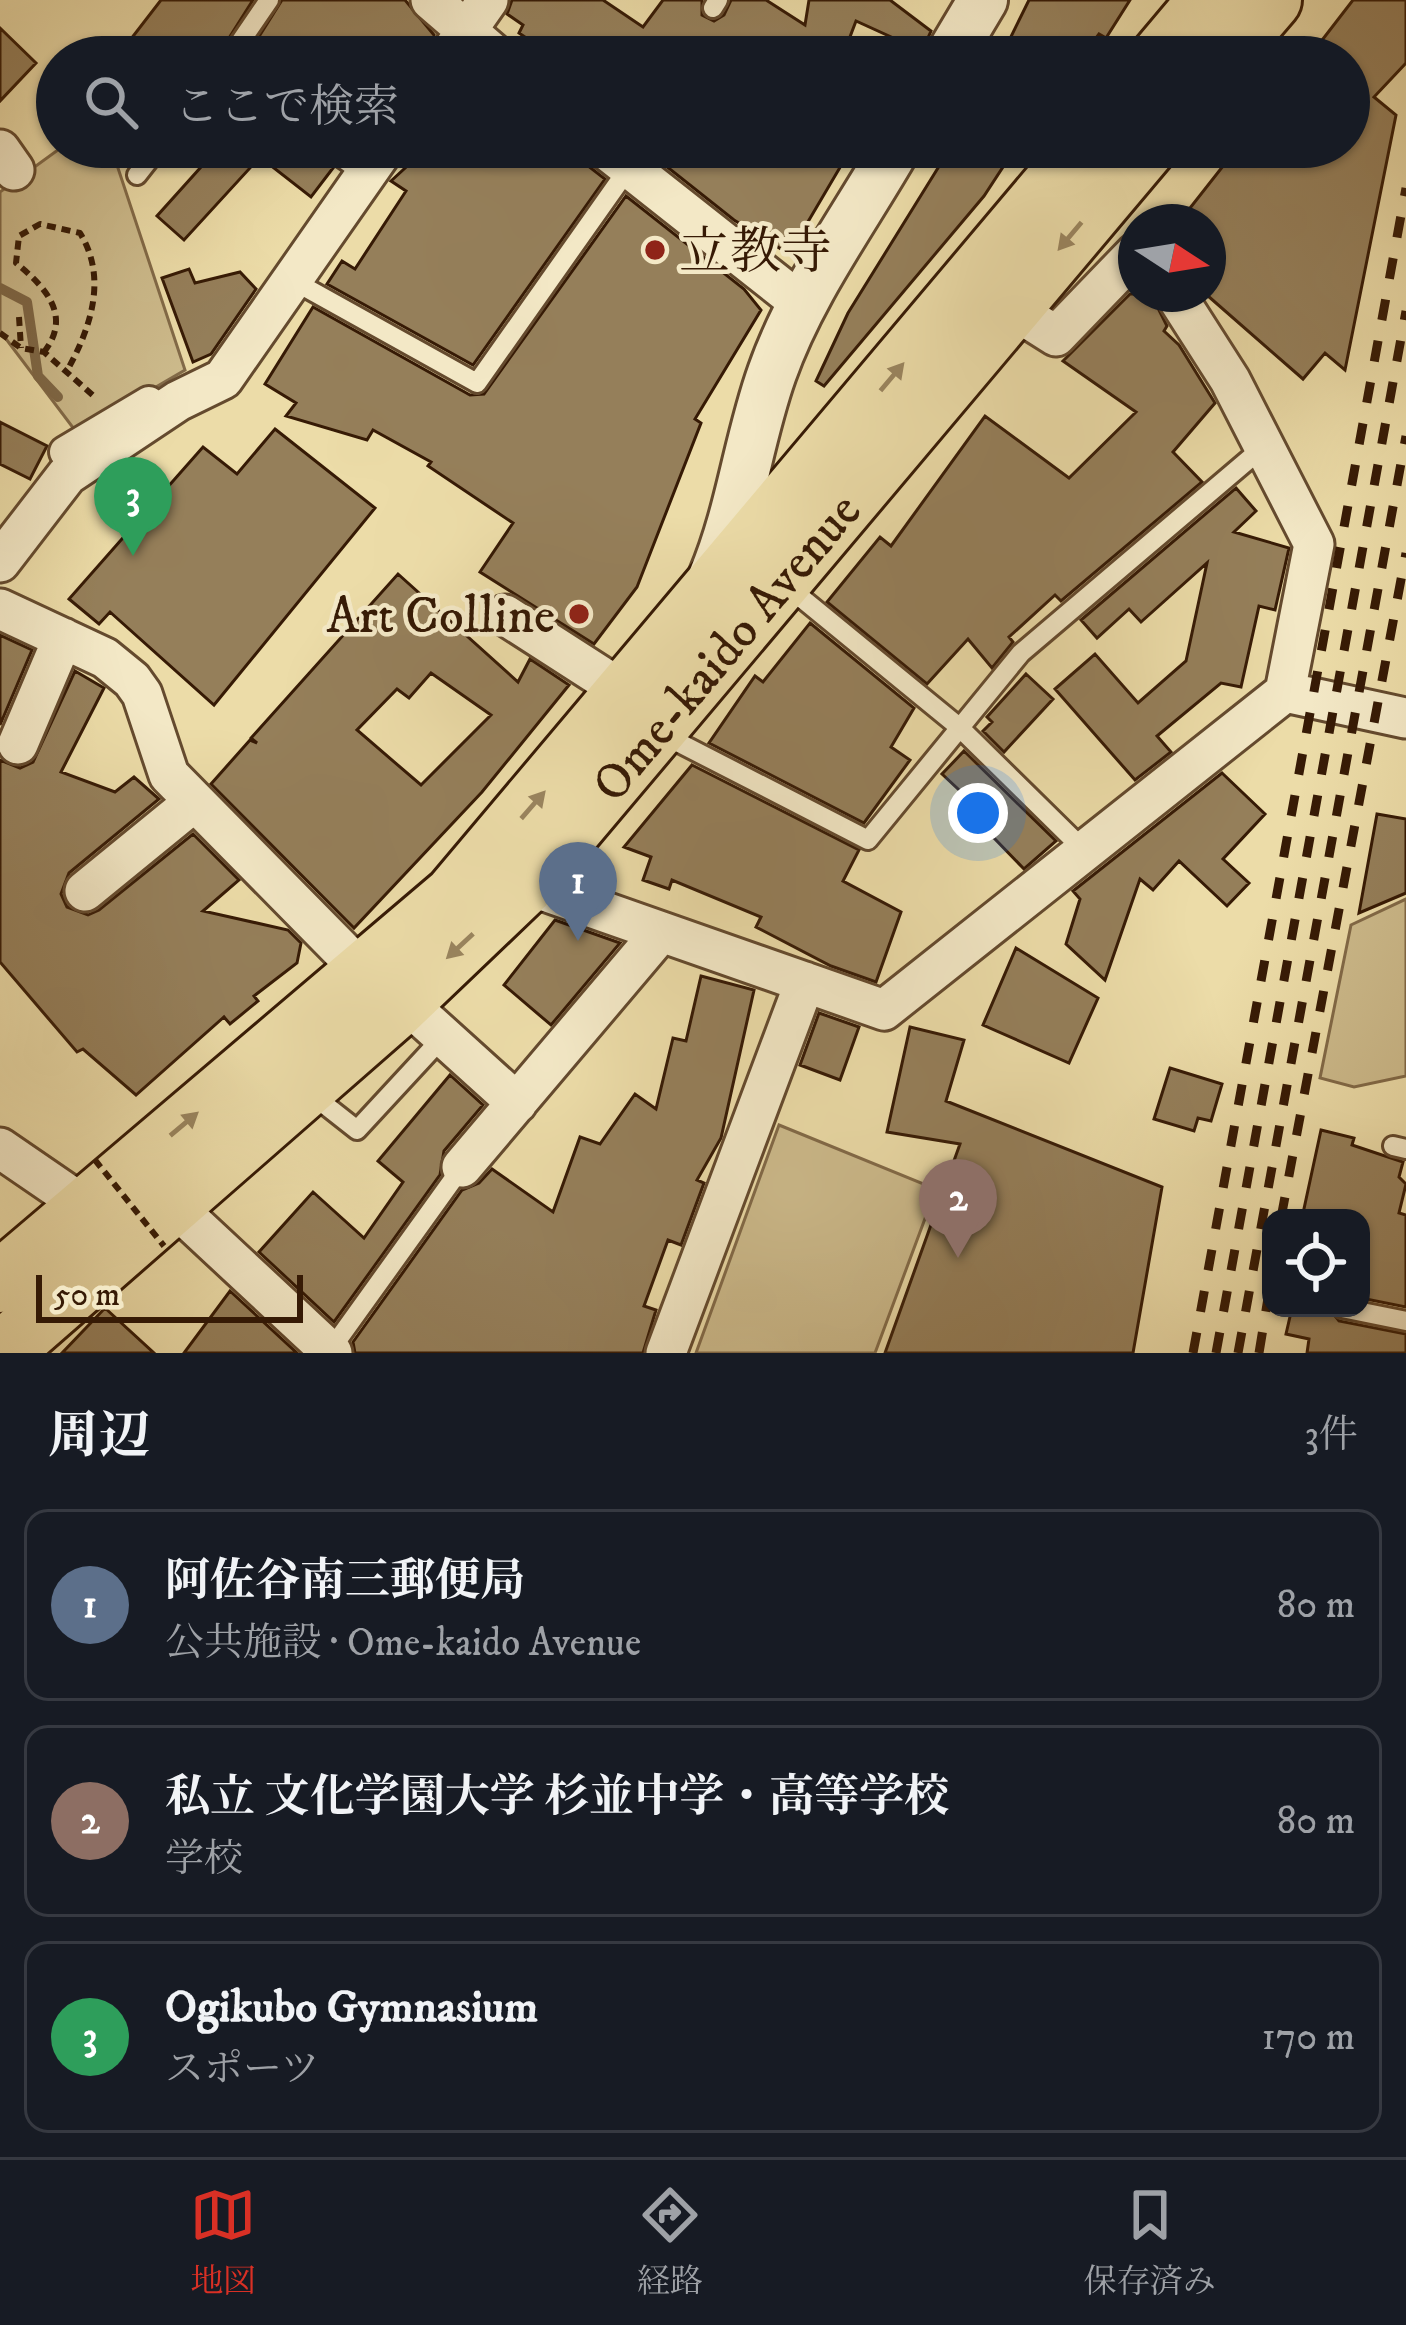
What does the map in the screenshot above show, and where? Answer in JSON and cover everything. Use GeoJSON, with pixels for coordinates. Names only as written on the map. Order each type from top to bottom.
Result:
{"type":"FeatureCollection","features":[{"type":"Feature","properties":{"kind":"main road"},"geometry":{"type":"LineString","coordinates":[[1179,36],[1209,0]]}},
{"type":"Feature","properties":{"kind":"main road"},"geometry":{"type":"LineString","coordinates":[[1240,36],[1271,0]]}},
{"type":"Feature","properties":{"kind":"main road","name":"Ome-kaido Avenue"},"geometry":{"type":"LineString","coordinates":[[773,556],[826,457],[1067,168]]}},
{"type":"Feature","properties":{"kind":"main road","name":"Ome-kaido Avenue"},"geometry":{"type":"LineString","coordinates":[[1,1353],[130,1196],[403,1003],[454,896],[642,712],[773,556],[905,429],[1127,168]]}},
{"type":"Feature","properties":{"kind":"main road","name":"Ome-kaido Avenue"},"geometry":{"type":"LineString","coordinates":[[0,1282],[303,1087],[403,1003],[525,884],[642,712]]}},
{"type":"Feature","properties":{"kind":"street"},"geometry":{"type":"LineString","coordinates":[[431,0],[467,29]]}},
{"type":"Feature","properties":{"kind":"street"},"geometry":{"type":"LineString","coordinates":[[957,36],[970,4]]}},
{"type":"Feature","properties":{"kind":"street"},"geometry":{"type":"LineString","coordinates":[[0,562],[68,475],[178,401],[223,379],[370,168]]}},
{"type":"Feature","properties":{"kind":"street"},"geometry":{"type":"LineString","coordinates":[[628,168],[803,305]]}},
{"type":"Feature","properties":{"kind":"street"},"geometry":{"type":"LineString","coordinates":[[717,624],[730,538],[772,373],[803,305],[884,168]]}},
{"type":"Feature","properties":{"kind":"street"},"geometry":{"type":"LineString","coordinates":[[1010,307],[1057,336],[1118,272]]}},
{"type":"Feature","properties":{"kind":"street"},"geometry":{"type":"LineString","coordinates":[[525,884],[884,1010],[1285,692],[1314,544],[1261,449],[1231,380],[1187,312]]}},
{"type":"Feature","properties":{"kind":"street"},"geometry":{"type":"LineString","coordinates":[[65,452],[196,376]]}},
{"type":"Feature","properties":{"kind":"street"},"geometry":{"type":"LineString","coordinates":[[763,407],[776,457],[791,475],[826,457],[839,475],[905,429]]}},
{"type":"Feature","properties":{"kind":"street"},"geometry":{"type":"LineString","coordinates":[[763,407],[773,556]]}},
{"type":"Feature","properties":{"kind":"street"},"geometry":{"type":"LineString","coordinates":[[0,609],[105,658],[132,680],[142,694],[169,775],[403,1003],[517,1102]]}},
{"type":"Feature","properties":{"kind":"street"},"geometry":{"type":"LineString","coordinates":[[505,615],[642,712]]}},
{"type":"Feature","properties":{"kind":"street"},"geometry":{"type":"LineString","coordinates":[[18,745],[63,638]]}},
{"type":"Feature","properties":{"kind":"street"},"geometry":{"type":"LineString","coordinates":[[1285,692],[1406,718]]}},
{"type":"Feature","properties":{"kind":"street"},"geometry":{"type":"LineString","coordinates":[[85,891],[194,802]]}},
{"type":"Feature","properties":{"kind":"street"},"geometry":{"type":"LineString","coordinates":[[462,1167],[662,932]]}},
{"type":"Feature","properties":{"kind":"street"},"geometry":{"type":"LineString","coordinates":[[666,1353],[806,982]]}},
{"type":"Feature","properties":{"kind":"street"},"geometry":{"type":"LineString","coordinates":[[0,1148],[130,1196],[330,1352]]}},
{"type":"Feature","properties":{"kind":"lane"},"geometry":{"type":"LineString","coordinates":[[244,36],[269,0]]}},
{"type":"Feature","properties":{"kind":"lane"},"geometry":{"type":"LineString","coordinates":[[136,175],[142,168]]}},
{"type":"Feature","properties":{"kind":"lane"},"geometry":{"type":"LineString","coordinates":[[292,280],[477,383],[609,168]]}},
{"type":"Feature","properties":{"kind":"lane"},"geometry":{"type":"LineString","coordinates":[[642,712],[868,840],[1021,653],[1261,449]]}},
{"type":"Feature","properties":{"kind":"lane"},"geometry":{"type":"LineString","coordinates":[[773,556],[1085,851]]}},
{"type":"Feature","properties":{"kind":"lane"},"geometry":{"type":"LineString","coordinates":[[330,1352],[462,1167]]}},
{"type":"Feature","properties":{"kind":"lane"},"geometry":{"type":"LineString","coordinates":[[1370,1314],[1406,1321]]}},
{"type":"Feature","properties":{"kind":"path"},"geometry":{"type":"LineString","coordinates":[[44,352],[56,322],[52,298],[40,279],[16,263],[19,236],[40,224],[80,233],[97,261],[97,289],[68,369]]}},
{"type":"Feature","properties":{"kind":"path"},"geometry":{"type":"LineString","coordinates":[[20,316],[21,348]]}},
{"type":"Feature","properties":{"kind":"path"},"geometry":{"type":"LineString","coordinates":[[0,334],[21,348],[44,352],[68,369],[106,410],[111,422]]}},
{"type":"Feature","properties":{"kind":"shaded area"},"geometry":{"type":"Polygon","coordinates":[[[36,166],[118,168],[185,370],[77,433],[0,331],[0,192],[36,166]]]}},
{"type":"Feature","properties":{"kind":"shaded area"},"geometry":{"type":"Polygon","coordinates":[[[1406,899],[1406,1076],[1354,1087],[1320,1078],[1351,925],[1406,899]]]}},
{"type":"Feature","properties":{"kind":"shaded area"},"geometry":{"type":"Polygon","coordinates":[[[779,1125],[936,1189],[875,1353],[696,1353],[779,1125]]]}},
{"type":"Feature","properties":{"kind":"building"},"geometry":{"type":"Polygon","coordinates":[[[161,0],[253,0],[230,36],[133,36],[161,0]]]}},
{"type":"Feature","properties":{"kind":"building"},"geometry":{"type":"Polygon","coordinates":[[[282,0],[405,0],[434,35],[433,36],[259,36],[282,0]]]}},
{"type":"Feature","properties":{"kind":"building"},"geometry":{"type":"Polygon","coordinates":[[[512,0],[603,0],[643,27],[663,0],[702,0],[702,15],[714,21],[724,15],[731,0],[766,0],[805,25],[809,0],[890,0],[931,31],[929,36],[889,36],[856,21],[850,36],[523,36],[519,33],[523,25],[507,14],[512,0]]]}},
{"type":"Feature","properties":{"kind":"building"},"geometry":{"type":"Polygon","coordinates":[[[1029,0],[1130,0],[1107,36],[1011,36],[1029,0]]]}},
{"type":"Feature","properties":{"kind":"building"},"geometry":{"type":"Polygon","coordinates":[[[1353,0],[1406,0],[1406,63],[1374,97],[1396,115],[1345,370],[1325,353],[1303,379],[1226,312],[1226,204],[1193,204],[1221,168],[1370,168],[1370,36],[1325,36],[1353,0]]]}},
{"type":"Feature","properties":{"kind":"building"},"geometry":{"type":"Polygon","coordinates":[[[0,28],[36,63],[0,101],[0,28]]]}},
{"type":"Feature","properties":{"kind":"building"},"geometry":{"type":"Polygon","coordinates":[[[200,168],[250,168],[184,240],[157,216],[200,168]]]}},
{"type":"Feature","properties":{"kind":"building"},"geometry":{"type":"Polygon","coordinates":[[[274,168],[333,168],[311,197],[274,168]]]}},
{"type":"Feature","properties":{"kind":"building"},"geometry":{"type":"Polygon","coordinates":[[[405,168],[591,168],[605,179],[473,365],[327,284],[342,261],[355,269],[406,191],[391,181],[405,168]]]}},
{"type":"Feature","properties":{"kind":"building"},"geometry":{"type":"Polygon","coordinates":[[[668,168],[840,168],[789,254],[734,220],[668,168]]]}},
{"type":"Feature","properties":{"kind":"building"},"geometry":{"type":"Polygon","coordinates":[[[938,168],[1002,168],[824,386],[816,381],[848,313],[938,168]]]}},
{"type":"Feature","properties":{"kind":"building"},"geometry":{"type":"Polygon","coordinates":[[[626,196],[744,289],[761,310],[695,419],[701,423],[637,587],[594,644],[480,572],[513,523],[428,466],[431,462],[373,430],[367,440],[286,416],[296,403],[265,384],[313,307],[470,395],[484,394],[626,196]]]}},
{"type":"Feature","properties":{"kind":"building"},"geometry":{"type":"Polygon","coordinates":[[[189,269],[195,283],[240,272],[256,289],[211,354],[193,362],[162,278],[189,269]]]}},
{"type":"Feature","properties":{"kind":"building"},"geometry":{"type":"Polygon","coordinates":[[[1118,306],[1118,312],[1160,312],[1167,326],[1164,331],[1179,345],[1215,403],[1173,452],[1202,482],[1061,601],[1055,595],[1009,637],[1013,642],[992,668],[968,639],[927,684],[827,602],[880,537],[891,546],[985,416],[1069,478],[1136,412],[1063,361],[1118,306]]]}},
{"type":"Feature","properties":{"kind":"building"},"geometry":{"type":"Polygon","coordinates":[[[0,422],[47,446],[30,479],[0,464],[0,422]]]}},
{"type":"Feature","properties":{"kind":"building"},"geometry":{"type":"Polygon","coordinates":[[[275,429],[375,508],[214,705],[110,612],[99,624],[69,599],[203,447],[237,474],[275,429]]]}},
{"type":"Feature","properties":{"kind":"building"},"geometry":{"type":"Polygon","coordinates":[[[1236,488],[1256,511],[1234,532],[1289,548],[1275,610],[1259,606],[1241,687],[1221,683],[1157,736],[1171,752],[1135,780],[1055,689],[1095,654],[1138,703],[1186,661],[1207,563],[1141,622],[1129,609],[1097,638],[1081,620],[1236,488]]]}},
{"type":"Feature","properties":{"kind":"building"},"geometry":{"type":"Polygon","coordinates":[[[398,574],[518,682],[530,659],[569,685],[482,792],[354,928],[211,784],[250,740],[257,743],[251,738],[398,574]],[[431,673],[409,698],[397,689],[357,730],[421,785],[491,715],[431,673]]]}},
{"type":"Feature","properties":{"kind":"building"},"geometry":{"type":"Polygon","coordinates":[[[810,623],[914,708],[891,747],[910,760],[864,823],[709,743],[755,676],[763,682],[810,623]]]}},
{"type":"Feature","properties":{"kind":"building"},"geometry":{"type":"Polygon","coordinates":[[[0,635],[32,650],[0,725],[0,635]]]}},
{"type":"Feature","properties":{"kind":"building"},"geometry":{"type":"Polygon","coordinates":[[[75,671],[104,688],[61,772],[115,792],[134,777],[159,799],[69,873],[61,894],[67,907],[88,915],[99,910],[193,834],[239,880],[203,911],[288,930],[301,943],[297,963],[254,996],[258,1001],[230,1024],[224,1017],[136,1095],[83,1049],[77,1052],[0,962],[0,760],[20,768],[33,762],[75,671]]]}},
{"type":"Feature","properties":{"kind":"building"},"geometry":{"type":"Polygon","coordinates":[[[1026,674],[1053,699],[1004,752],[983,731],[992,722],[987,717],[1026,674]]]}},
{"type":"Feature","properties":{"kind":"building"},"geometry":{"type":"Polygon","coordinates":[[[964,751],[1056,841],[1024,869],[967,810],[974,804],[942,774],[964,751]]]}},
{"type":"Feature","properties":{"kind":"building"},"geometry":{"type":"Polygon","coordinates":[[[692,765],[859,850],[843,881],[901,912],[876,982],[831,966],[756,927],[761,917],[672,880],[669,889],[643,880],[651,857],[624,847],[692,765]]]}},
{"type":"Feature","properties":{"kind":"building"},"geometry":{"type":"Polygon","coordinates":[[[1222,773],[1265,814],[1223,859],[1249,883],[1227,906],[1179,861],[1153,890],[1140,879],[1105,980],[1066,944],[1080,899],[1073,891],[1222,773]]]}},
{"type":"Feature","properties":{"kind":"building"},"geometry":{"type":"Polygon","coordinates":[[[1377,814],[1406,819],[1406,893],[1359,913],[1377,814]]]}},
{"type":"Feature","properties":{"kind":"building"},"geometry":{"type":"Polygon","coordinates":[[[555,920],[620,943],[551,1025],[504,985],[555,920]]]}},
{"type":"Feature","properties":{"kind":"building"},"geometry":{"type":"Polygon","coordinates":[[[1016,948],[1098,998],[1069,1063],[983,1025],[1016,948]]]}},
{"type":"Feature","properties":{"kind":"building"},"geometry":{"type":"Polygon","coordinates":[[[701,976],[754,990],[721,1138],[697,1180],[704,1183],[681,1245],[668,1240],[644,1306],[656,1310],[643,1353],[355,1353],[353,1342],[462,1190],[479,1183],[492,1169],[553,1212],[580,1137],[600,1144],[635,1094],[656,1109],[673,1038],[686,1041],[701,976]]]}},
{"type":"Feature","properties":{"kind":"building"},"geometry":{"type":"Polygon","coordinates":[[[819,1013],[859,1027],[840,1080],[800,1065],[819,1013]]]}},
{"type":"Feature","properties":{"kind":"building"},"geometry":{"type":"Polygon","coordinates":[[[910,1027],[964,1040],[946,1101],[1162,1187],[1133,1353],[885,1353],[960,1144],[887,1132],[910,1027]]]}},
{"type":"Feature","properties":{"kind":"building"},"geometry":{"type":"Polygon","coordinates":[[[1170,1068],[1222,1084],[1211,1121],[1198,1118],[1194,1131],[1154,1119],[1170,1068]]]}},
{"type":"Feature","properties":{"kind":"building"},"geometry":{"type":"Polygon","coordinates":[[[450,1075],[483,1105],[444,1151],[440,1175],[334,1322],[259,1252],[313,1192],[364,1238],[403,1182],[378,1161],[450,1075]]]}},
{"type":"Feature","properties":{"kind":"building"},"geometry":{"type":"Polygon","coordinates":[[[1321,1130],[1354,1138],[1352,1145],[1403,1162],[1399,1177],[1406,1184],[1399,1213],[1406,1215],[1406,1307],[1370,1300],[1370,1209],[1304,1209],[1321,1130]]]}},
{"type":"Feature","properties":{"kind":"building"},"geometry":{"type":"Polygon","coordinates":[[[230,1291],[297,1353],[184,1353],[230,1291]]]}},
{"type":"Feature","properties":{"kind":"building"},"geometry":{"type":"Polygon","coordinates":[[[105,1308],[154,1353],[62,1353],[105,1308]]]}},
{"type":"Feature","properties":{"kind":"building"},"geometry":{"type":"Polygon","coordinates":[[[1290,1317],[1336,1317],[1406,1334],[1406,1353],[1307,1353],[1309,1339],[1286,1334],[1290,1317]]]}},
{"type":"Feature","properties":{"kind":"waterway"},"geometry":{"type":"LineString","coordinates":[[0,288],[27,302],[38,376],[58,397]]}},
{"type":"Feature","properties":{"kind":"railway"},"geometry":{"type":"LineString","coordinates":[[1193,1353],[1406,188]]}},
{"type":"Feature","properties":{"kind":"railway"},"geometry":{"type":"LineString","coordinates":[[1216,1353],[1406,311]]}},
{"type":"Feature","properties":{"kind":"railway"},"geometry":{"type":"LineString","coordinates":[[1238,1353],[1406,436]]}},
{"type":"Feature","properties":{"kind":"railway"},"geometry":{"type":"LineString","coordinates":[[1283,1209],[1406,553]]}},
{"type":"Feature","properties":{"kind":"railway"},"geometry":{"type":"LineString","coordinates":[[1259,1353],[1265,1317]]}},
{"type":"Feature","properties":{"kind":"place","name":"立教寺"},"geometry":{"type":"Point","coordinates":[655,250]}},
{"type":"Feature","properties":{"kind":"place","name":"Ogikubo Gymnasium"},"geometry":{"type":"Point","coordinates":[133,556]}},
{"type":"Feature","properties":{"kind":"place","name":"Art Colline"},"geometry":{"type":"Point","coordinates":[579,614]}},
{"type":"Feature","properties":{"kind":"place","name":"阿佐谷南三郵便局"},"geometry":{"type":"Point","coordinates":[578,941]}},
{"type":"Feature","properties":{"kind":"place","name":"私立 文化学園大学 杉並中学・高等学校"},"geometry":{"type":"Point","coordinates":[958,1258]}}]}
